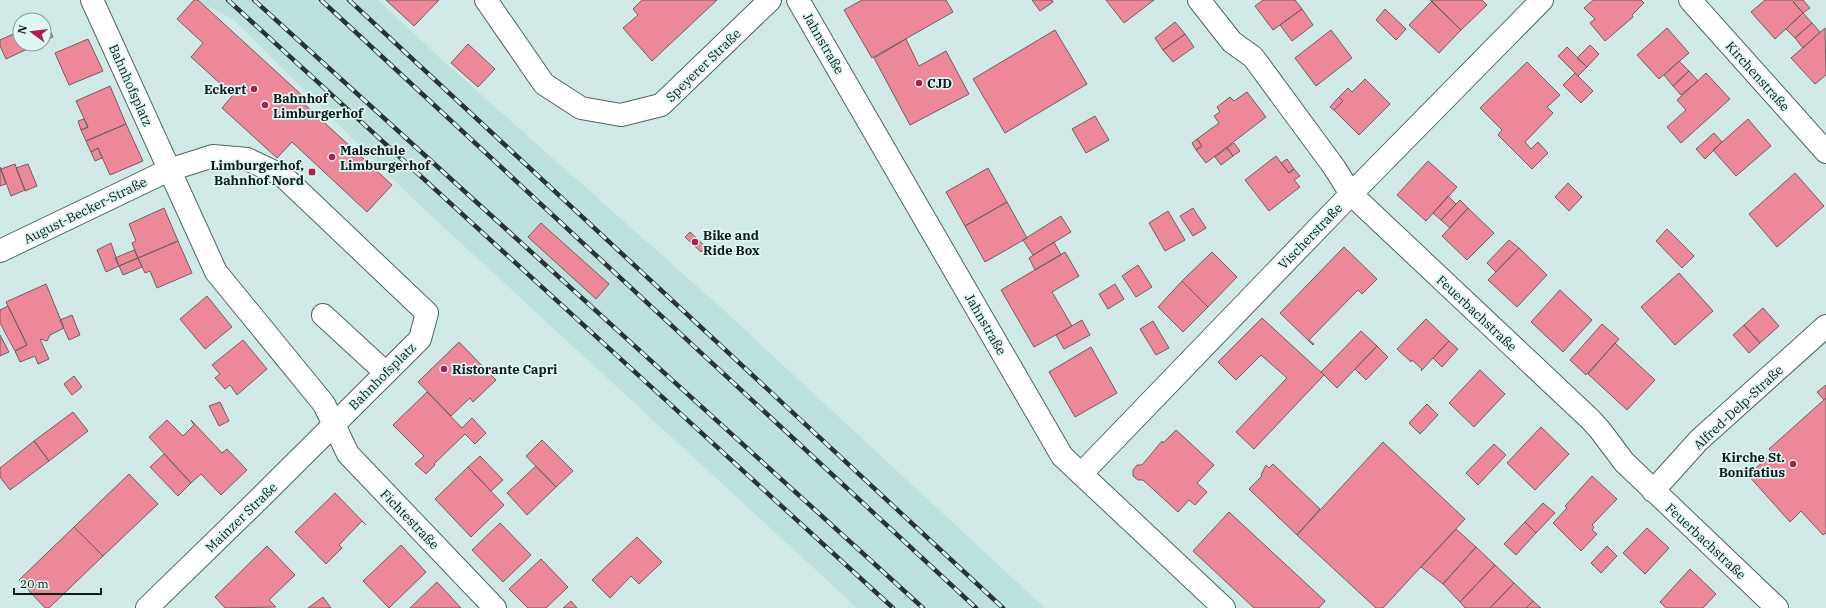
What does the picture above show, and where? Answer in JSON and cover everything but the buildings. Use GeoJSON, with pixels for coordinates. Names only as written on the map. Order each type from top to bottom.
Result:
{"type":"FeatureCollection","features":[{"type":"Feature","properties":{"kind":"street","name":"Bahnhofsplatz"},"geometry":{"type":"LineString","coordinates":[[92,0],[169,170],[216,272],[324,404],[333,424],[420,339],[427,313],[283,176],[247,159],[213,156],[169,170]]}},
{"type":"Feature","properties":{"kind":"street","name":"Speyerer Straße"},"geometry":{"type":"LineString","coordinates":[[486,0],[544,84],[581,108],[621,115],[661,106],[769,0]]}},
{"type":"Feature","properties":{"kind":"street","name":"Jahnstraße"},"geometry":{"type":"LineString","coordinates":[[798,0],[1062,456],[1224,608]]}},
{"type":"Feature","properties":{"kind":"street","name":"Feuerbachstraße"},"geometry":{"type":"LineString","coordinates":[[1199,0],[1232,42],[1254,58],[1334,167],[1351,194],[1591,420],[1624,462],[1777,608]]}},
{"type":"Feature","properties":{"kind":"street","name":"Vischerstraße"},"geometry":{"type":"LineString","coordinates":[[1081,474],[1351,194],[1542,0]]}},
{"type":"Feature","properties":{"kind":"street","name":"Kirchenstraße"},"geometry":{"type":"LineString","coordinates":[[1690,0],[1826,152]]}},
{"type":"Feature","properties":{"kind":"street","name":"August-Becker-Straße"},"geometry":{"type":"LineString","coordinates":[[0,251],[169,170]]}},
{"type":"Feature","properties":{"kind":"street"},"geometry":{"type":"LineString","coordinates":[[323,315],[386,373]]}},
{"type":"Feature","properties":{"kind":"street","name":"Alfred-Delp-Straße"},"geometry":{"type":"LineString","coordinates":[[1653,491],[1699,440],[1826,326]]}},
{"type":"Feature","properties":{"kind":"street","name":"Mainzer Straße"},"geometry":{"type":"LineString","coordinates":[[147,608],[255,503],[333,424]]}},
{"type":"Feature","properties":{"kind":"street","name":"Fichtestraße"},"geometry":{"type":"LineString","coordinates":[[333,424],[348,454],[495,608]]}},
{"type":"Feature","properties":{"kind":"shaded area"},"geometry":{"type":"Polygon","coordinates":[[[196,0],[378,0],[440,58],[717,304],[1045,608],[857,608],[411,197],[234,20],[196,0]]]}},
{"type":"Feature","properties":{"kind":"railway"},"geometry":{"type":"LineString","coordinates":[[228,0],[893,608]]}},
{"type":"Feature","properties":{"kind":"railway"},"geometry":{"type":"LineString","coordinates":[[254,0],[923,608]]}},
{"type":"Feature","properties":{"kind":"railway"},"geometry":{"type":"LineString","coordinates":[[321,0],[976,608]]}},
{"type":"Feature","properties":{"kind":"railway"},"geometry":{"type":"LineString","coordinates":[[349,0],[1003,608]]}},
{"type":"Feature","properties":{"kind":"place","name":"CJD"},"geometry":{"type":"Point","coordinates":[919,83]}},
{"type":"Feature","properties":{"kind":"place","name":"Eckert"},"geometry":{"type":"Point","coordinates":[254,89]}},
{"type":"Feature","properties":{"kind":"place","name":"Bahnhof Limburgerhof"},"geometry":{"type":"Point","coordinates":[265,105]}},
{"type":"Feature","properties":{"kind":"place","name":"Malschule Limburgerhof"},"geometry":{"type":"Point","coordinates":[332,157]}},
{"type":"Feature","properties":{"kind":"place","name":"Limburgerhof, Bahnhof Nord"},"geometry":{"type":"Point","coordinates":[312,172]}},
{"type":"Feature","properties":{"kind":"place","name":"Bike and Ride Box"},"geometry":{"type":"Point","coordinates":[695,242]}},
{"type":"Feature","properties":{"kind":"place","name":"Ristorante Capri"},"geometry":{"type":"Point","coordinates":[444,369]}},
{"type":"Feature","properties":{"kind":"place","name":"Kirche St. Bonifatius"},"geometry":{"type":"Point","coordinates":[1793,464]}}]}
